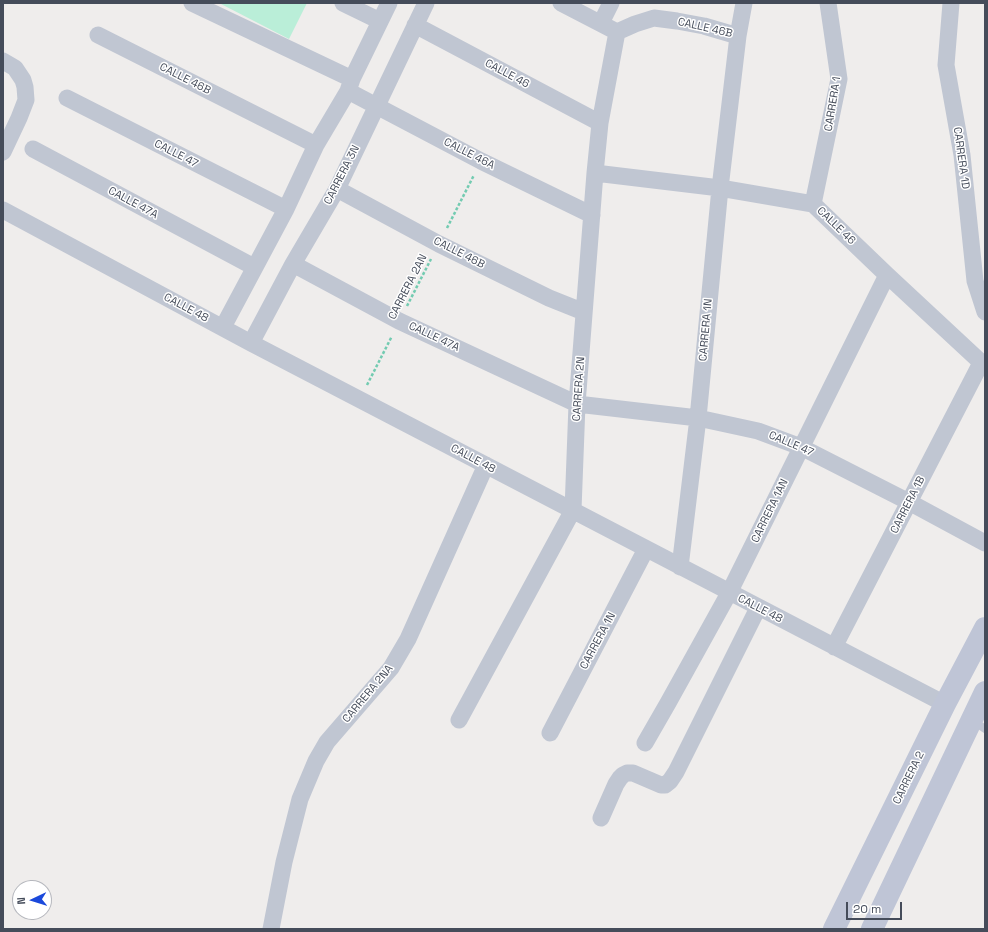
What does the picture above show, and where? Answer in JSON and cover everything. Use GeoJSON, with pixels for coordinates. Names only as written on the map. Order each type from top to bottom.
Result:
{"type":"FeatureCollection","features":[{"type":"Feature","properties":{"kind":"main road","name":"CARRERA 2"},"geometry":{"type":"LineString","coordinates":[[834,929],[945,704],[985,628]]}},
{"type":"Feature","properties":{"kind":"main road"},"geometry":{"type":"LineString","coordinates":[[872,929],[978,724],[985,692]]}},
{"type":"Feature","properties":{"kind":"street","name":"CALLE 46A"},"geometry":{"type":"LineString","coordinates":[[192,3],[350,85],[376,106],[481,161],[592,215]]}},
{"type":"Feature","properties":{"kind":"street"},"geometry":{"type":"LineString","coordinates":[[343,3],[380,21]]}},
{"type":"Feature","properties":{"kind":"street"},"geometry":{"type":"LineString","coordinates":[[223,327],[286,209],[316,145],[350,85],[389,3]]}},
{"type":"Feature","properties":{"kind":"street","name":"CARRERA 3N"},"geometry":{"type":"LineString","coordinates":[[251,343],[293,264],[337,189],[426,3]]}},
{"type":"Feature","properties":{"kind":"street"},"geometry":{"type":"LineString","coordinates":[[561,3],[617,32]]}},
{"type":"Feature","properties":{"kind":"street"},"geometry":{"type":"LineString","coordinates":[[601,23],[611,3]]}},
{"type":"Feature","properties":{"kind":"street"},"geometry":{"type":"LineString","coordinates":[[738,36],[744,3]]}},
{"type":"Feature","properties":{"kind":"street","name":"CARRERA 1"},"geometry":{"type":"LineString","coordinates":[[813,204],[839,78],[828,3]]}},
{"type":"Feature","properties":{"kind":"street","name":"CARRERA 1D"},"geometry":{"type":"LineString","coordinates":[[951,3],[946,65],[962,155],[975,281],[985,312]]}},
{"type":"Feature","properties":{"kind":"street","name":"CALLE 46B"},"geometry":{"type":"LineString","coordinates":[[617,32],[654,18],[704,26],[738,36],[732,93]]}},
{"type":"Feature","properties":{"kind":"street","name":"CALLE 46"},"geometry":{"type":"LineString","coordinates":[[415,25],[600,123]]}},
{"type":"Feature","properties":{"kind":"street","name":"CARRERA 2N"},"geometry":{"type":"LineString","coordinates":[[459,720],[573,510],[577,404],[595,173],[600,123],[617,32]]}},
{"type":"Feature","properties":{"kind":"street","name":"CALLE 46B"},"geometry":{"type":"LineString","coordinates":[[98,35],[316,145]]}},
{"type":"Feature","properties":{"kind":"street"},"geometry":{"type":"LineString","coordinates":[[3,61],[15,68],[23,80],[26,100],[3,152]]}},
{"type":"Feature","properties":{"kind":"street","name":"CARRERA 1N"},"geometry":{"type":"LineString","coordinates":[[680,567],[698,418],[720,188],[732,93]]}},
{"type":"Feature","properties":{"kind":"street","name":"CALLE 47"},"geometry":{"type":"LineString","coordinates":[[67,98],[286,209]]}},
{"type":"Feature","properties":{"kind":"street","name":"CALLE 47A"},"geometry":{"type":"LineString","coordinates":[[33,149],[254,267]]}},
{"type":"Feature","properties":{"kind":"street","name":"CALLE 46"},"geometry":{"type":"LineString","coordinates":[[595,173],[720,188],[813,204],[983,364]]}},
{"type":"Feature","properties":{"kind":"street","name":"CALLE 46B"},"geometry":{"type":"LineString","coordinates":[[337,189],[439,244],[549,298],[584,312]]}},
{"type":"Feature","properties":{"kind":"street","name":"CALLE 48"},"geometry":{"type":"LineString","coordinates":[[3,210],[251,343],[573,510],[729,593],[945,704]]}},
{"type":"Feature","properties":{"kind":"street","name":"CALLE 47A"},"geometry":{"type":"LineString","coordinates":[[293,264],[399,321],[577,404]]}},
{"type":"Feature","properties":{"kind":"street","name":"CARRERA 1AN"},"geometry":{"type":"LineString","coordinates":[[645,743],[729,593],[887,275]]}},
{"type":"Feature","properties":{"kind":"street","name":"CARRERA 1B"},"geometry":{"type":"LineString","coordinates":[[834,647],[983,364]]}},
{"type":"Feature","properties":{"kind":"street","name":"CALLE 47"},"geometry":{"type":"LineString","coordinates":[[577,404],[698,418],[758,431],[801,447],[985,543]]}},
{"type":"Feature","properties":{"kind":"street","name":"CARRERA 2NA"},"geometry":{"type":"LineString","coordinates":[[271,929],[284,862],[300,799],[316,761],[327,742],[390,668],[408,639],[486,465]]}},
{"type":"Feature","properties":{"kind":"street","name":"CARRERA 1N"},"geometry":{"type":"LineString","coordinates":[[550,733],[646,549]]}},
{"type":"Feature","properties":{"kind":"street"},"geometry":{"type":"LineString","coordinates":[[601,818],[616,784],[623,775],[633,773],[661,785],[668,784],[676,772],[758,608]]}},
{"type":"Feature","properties":{"kind":"path","name":"CARRERA 2AN"},"geometry":{"type":"LineString","coordinates":[[359,399],[481,161]]}},
{"type":"Feature","properties":{"kind":"green space"},"geometry":{"type":"Polygon","coordinates":[[[221,3],[307,3],[289,39],[221,3]]]}}]}
